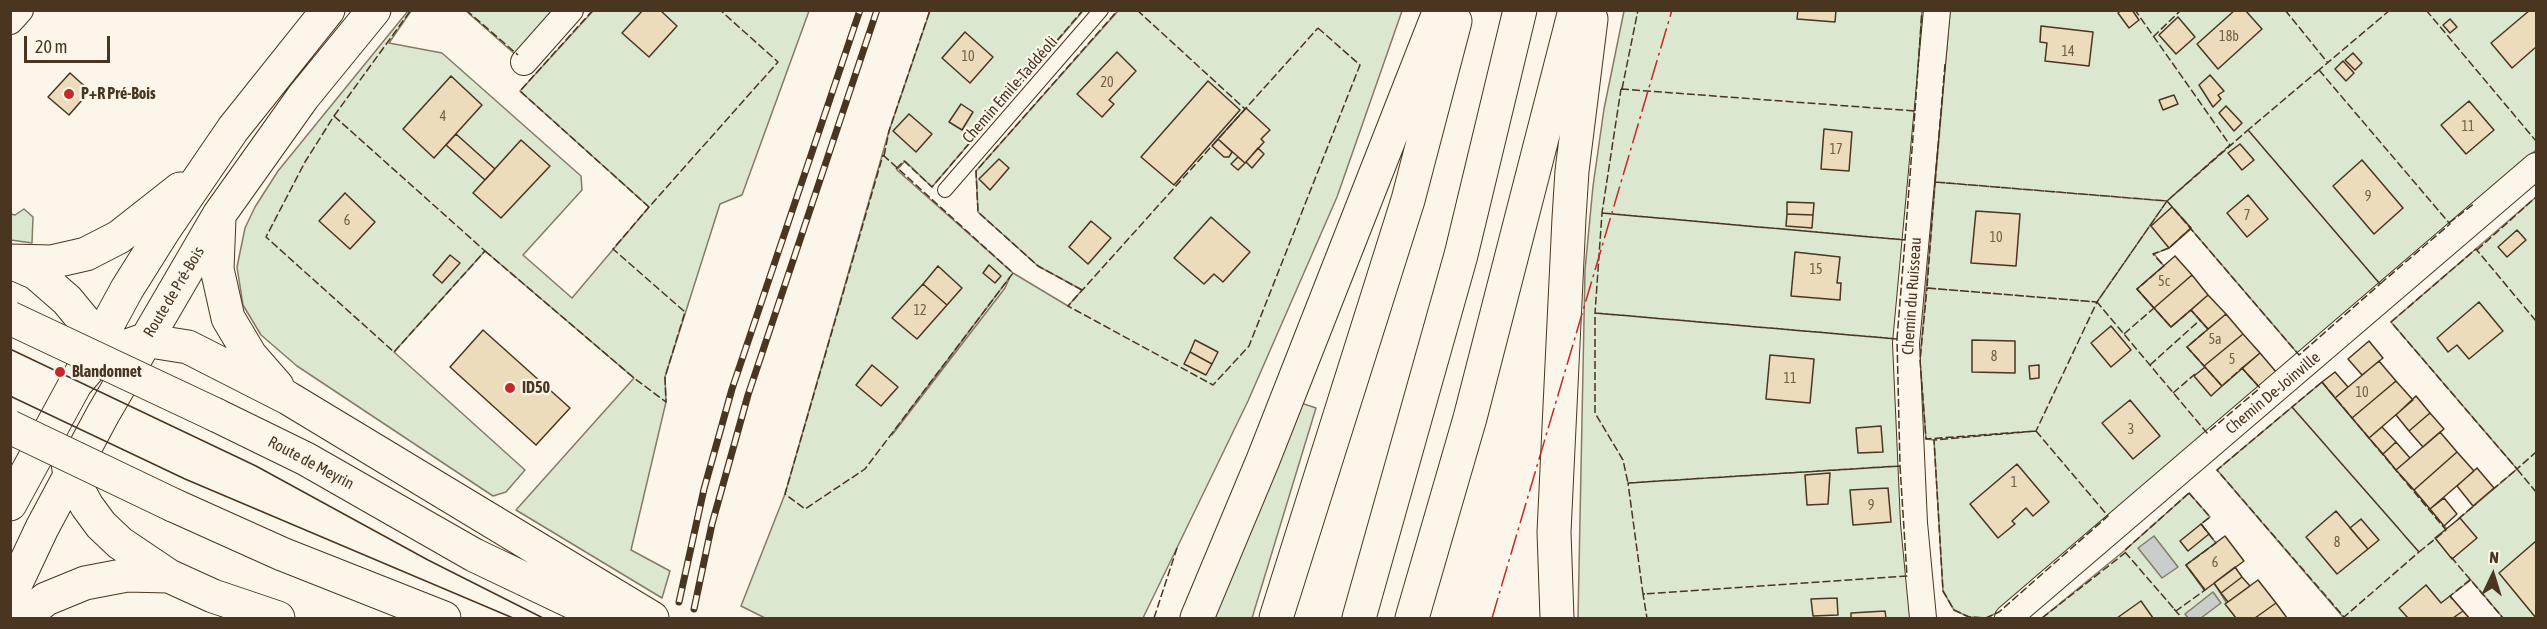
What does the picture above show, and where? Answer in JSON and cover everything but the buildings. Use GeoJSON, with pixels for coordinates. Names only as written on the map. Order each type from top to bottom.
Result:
{"type":"FeatureCollection","features":[{"type":"Feature","properties":{"kind":"main road"},"geometry":{"type":"LineString","coordinates":[[10,504],[19,472],[102,348],[164,230],[204,169],[328,10]]}},
{"type":"Feature","properties":{"kind":"main road","name":"Route de Pré-Bois"},"geometry":{"type":"LineString","coordinates":[[69,465],[99,422],[144,340],[219,215],[303,97],[374,10]]}},
{"type":"Feature","properties":{"kind":"main road"},"geometry":{"type":"LineString","coordinates":[[1197,618],[1272,438],[1440,10]]}},
{"type":"Feature","properties":{"kind":"main road"},"geometry":{"type":"LineString","coordinates":[[1276,618],[1408,200],[1458,10]]}},
{"type":"Feature","properties":{"kind":"main road"},"geometry":{"type":"LineString","coordinates":[[1359,618],[1455,278],[1520,10]]}},
{"type":"Feature","properties":{"kind":"main road"},"geometry":{"type":"LineString","coordinates":[[1412,618],[1470,418],[1575,10]]}},
{"type":"Feature","properties":{"kind":"main road"},"geometry":{"type":"LineString","coordinates":[[1557,618],[1554,532],[1572,171],[1592,10]]}},
{"type":"Feature","properties":{"kind":"main road"},"geometry":{"type":"LineString","coordinates":[[10,262],[51,262],[86,254],[119,237],[204,169]]}},
{"type":"Feature","properties":{"kind":"main road"},"geometry":{"type":"LineString","coordinates":[[219,215],[217,269],[228,318],[250,355],[288,398]]}},
{"type":"Feature","properties":{"kind":"main road"},"geometry":{"type":"LineString","coordinates":[[10,262],[36,273],[53,286],[67,300],[102,348],[109,394],[99,422]]}},
{"type":"Feature","properties":{"kind":"main road","name":"Route de Meyrin"},"geometry":{"type":"LineString","coordinates":[[10,318],[306,459],[474,555],[606,618]]}},
{"type":"Feature","properties":{"kind":"main road"},"geometry":{"type":"LineString","coordinates":[[102,348],[144,340],[188,347],[288,398],[652,618]]}},
{"type":"Feature","properties":{"kind":"main road"},"geometry":{"type":"LineString","coordinates":[[73,389],[63,432],[69,465],[87,506],[100,525],[136,555],[169,576],[213,596],[278,618]]}},
{"type":"Feature","properties":{"kind":"main road"},"geometry":{"type":"LineString","coordinates":[[10,427],[282,554],[444,618]]}},
{"type":"Feature","properties":{"kind":"main road"},"geometry":{"type":"LineString","coordinates":[[19,472],[69,465]]}},
{"type":"Feature","properties":{"kind":"main road"},"geometry":{"type":"LineString","coordinates":[[10,596],[69,465]]}},
{"type":"Feature","properties":{"kind":"main road"},"geometry":{"type":"LineString","coordinates":[[1539,618],[1554,532]]}},
{"type":"Feature","properties":{"kind":"main road"},"geometry":{"type":"LineString","coordinates":[[22,618],[46,599],[85,583],[127,575],[169,576]]}},
{"type":"Feature","properties":{"kind":"street"},"geometry":{"type":"LineString","coordinates":[[10,21],[20,10]]}},
{"type":"Feature","properties":{"kind":"street"},"geometry":{"type":"LineString","coordinates":[[524,62],[570,10]]}},
{"type":"Feature","properties":{"kind":"street","name":"Chemin du Ruisseau"},"geometry":{"type":"LineString","coordinates":[[1923,618],[1914,523],[1906,342],[1937,10]]}},
{"type":"Feature","properties":{"kind":"street","name":"Chemin De-Joinville"},"geometry":{"type":"LineString","coordinates":[[2008,618],[2536,166]]}},
{"type":"Feature","properties":{"kind":"lane","name":"Chemin Emile-Taddéoli"},"geometry":{"type":"LineString","coordinates":[[945,190],[1101,10]]}},
{"type":"Feature","properties":{"kind":"green space"},"geometry":{"type":"Polygon","coordinates":[[[408,11],[411,11],[389,43],[442,53],[581,176],[582,190],[523,255],[572,298],[649,207],[520,91],[593,11],[809,11],[742,195],[720,204],[665,377],[666,402],[631,550],[670,571],[662,598],[516,510],[634,378],[485,251],[394,352],[525,470],[506,492],[493,496],[297,366],[261,335],[243,305],[237,267],[245,228],[255,207],[278,171],[408,11]]]}},
{"type":"Feature","properties":{"kind":"green space"},"geometry":{"type":"Polygon","coordinates":[[[466,11],[558,11],[517,56],[466,11]]]}},
{"type":"Feature","properties":{"kind":"green space"},"geometry":{"type":"Polygon","coordinates":[[[930,11],[1083,11],[932,187],[905,161],[897,170],[1013,273],[1068,306],[1082,290],[1038,266],[978,212],[976,171],[1118,11],[1402,11],[1337,197],[1248,401],[1143,618],[765,618],[741,606],[785,494],[889,131],[930,11]],[[1010,277],[892,435],[1005,288],[1010,277]]]}},
{"type":"Feature","properties":{"kind":"green space"},"geometry":{"type":"Polygon","coordinates":[[[1624,11],[1922,11],[1915,111],[1910,618],[1578,618],[1585,270],[1593,186],[1604,109],[1624,11]]]}},
{"type":"Feature","properties":{"kind":"green space"},"geometry":{"type":"Polygon","coordinates":[[[1950,11],[2536,11],[2536,150],[2299,355],[2191,229],[2169,248],[2154,254],[2164,266],[2137,289],[2171,327],[2191,310],[2260,388],[1999,612],[1986,618],[1969,617],[1954,610],[1943,591],[1934,440],[1926,439],[1920,360],[1950,11]]]}},
{"type":"Feature","properties":{"kind":"green space"},"geometry":{"type":"Polygon","coordinates":[[[2536,197],[2536,618],[2503,618],[2471,580],[2450,596],[2469,618],[2342,618],[2217,470],[2322,382],[2447,529],[2517,469],[2391,322],[2536,197]]]}},
{"type":"Feature","properties":{"kind":"green space"},"geometry":{"type":"Polygon","coordinates":[[[24,209],[33,217],[32,243],[11,240],[11,214],[15,215],[24,209]]]}},
{"type":"Feature","properties":{"kind":"green space"},"geometry":{"type":"Polygon","coordinates":[[[1301,403],[1316,408],[1252,618],[1212,618],[1301,403]]]}},
{"type":"Feature","properties":{"kind":"green space"},"geometry":{"type":"Polygon","coordinates":[[[2189,493],[2210,517],[2201,524],[2216,543],[2186,565],[2204,590],[2214,583],[2236,618],[2042,618],[2124,551],[2189,493]]]}},
{"type":"Feature","properties":{"kind":"shaded area"},"geometry":{"type":"Polygon","coordinates":[[[2154,536],[2178,567],[2162,578],[2138,548],[2154,536]]]}},
{"type":"Feature","properties":{"kind":"shaded area"},"geometry":{"type":"Polygon","coordinates":[[[2213,592],[2221,603],[2201,618],[2188,618],[2185,614],[2213,592]]]}},
{"type":"Feature","properties":{"kind":"tram line"},"geometry":{"type":"LineString","coordinates":[[10,349],[256,466],[428,560],[543,618]]}},
{"type":"Feature","properties":{"kind":"tram line"},"geometry":{"type":"LineString","coordinates":[[10,396],[185,479],[513,618]]}},
{"type":"Feature","properties":{"kind":"railway"},"geometry":{"type":"LineString","coordinates":[[679,602],[704,489],[732,389],[860,10]]}},
{"type":"Feature","properties":{"kind":"railway"},"geometry":{"type":"LineString","coordinates":[[694,609],[712,524],[748,395],[877,10]]}},
{"type":"Feature","properties":{"kind":"fence"},"geometry":{"type":"LineString","coordinates":[[334,116],[411,10]]}},
{"type":"Feature","properties":{"kind":"fence"},"geometry":{"type":"LineString","coordinates":[[466,10],[518,55]]}},
{"type":"Feature","properties":{"kind":"fence"},"geometry":{"type":"LineString","coordinates":[[593,10],[520,91],[649,207],[778,62],[720,10]]}},
{"type":"Feature","properties":{"kind":"fence"},"geometry":{"type":"LineString","coordinates":[[884,156],[889,131],[930,10]]}},
{"type":"Feature","properties":{"kind":"fence"},"geometry":{"type":"LineString","coordinates":[[896,169],[904,161],[932,187],[1083,10]]}},
{"type":"Feature","properties":{"kind":"fence"},"geometry":{"type":"LineString","coordinates":[[1082,290],[1038,266],[978,212],[976,171],[1118,10]]}},
{"type":"Feature","properties":{"kind":"fence"},"geometry":{"type":"LineString","coordinates":[[1137,10],[1245,109]]}},
{"type":"Feature","properties":{"kind":"fence"},"geometry":{"type":"LineString","coordinates":[[1622,89],[1638,10]]}},
{"type":"Feature","properties":{"kind":"fence"},"geometry":{"type":"LineString","coordinates":[[1915,111],[1922,10]]}},
{"type":"Feature","properties":{"kind":"fence"},"geometry":{"type":"LineString","coordinates":[[1945,64],[1935,182],[2167,201],[2230,145],[2135,10]]}},
{"type":"Feature","properties":{"kind":"fence"},"geometry":{"type":"LineString","coordinates":[[2153,37],[2181,10]]}},
{"type":"Feature","properties":{"kind":"fence"},"geometry":{"type":"LineString","coordinates":[[2285,10],[2328,63]]}},
{"type":"Feature","properties":{"kind":"fence"},"geometry":{"type":"LineString","coordinates":[[2321,72],[2319,70],[2390,10]]}},
{"type":"Feature","properties":{"kind":"fence"},"geometry":{"type":"LineString","coordinates":[[2426,10],[2536,141]]}},
{"type":"Feature","properties":{"kind":"fence"},"geometry":{"type":"LineString","coordinates":[[1318,28],[1360,65],[1249,346],[1213,385],[1068,306],[1318,28]]}},
{"type":"Feature","properties":{"kind":"fence"},"geometry":{"type":"LineString","coordinates":[[2319,70],[2450,224],[2380,284],[2248,130],[2319,70]]}},
{"type":"Feature","properties":{"kind":"fence"},"geometry":{"type":"LineString","coordinates":[[1621,89],[1915,111],[1905,240],[1602,213],[1621,89]]}},
{"type":"Feature","properties":{"kind":"fence"},"geometry":{"type":"LineString","coordinates":[[334,116],[485,251],[394,352],[266,237],[305,162],[334,116]]}},
{"type":"Feature","properties":{"kind":"fence"},"geometry":{"type":"LineString","coordinates":[[2248,130],[2380,284],[2299,355],[2167,201],[2248,130]]}},
{"type":"Feature","properties":{"kind":"fence"},"geometry":{"type":"LineString","coordinates":[[883,155],[1013,273],[865,469],[805,509],[785,494],[883,155]]}},
{"type":"Feature","properties":{"kind":"fence"},"geometry":{"type":"LineString","coordinates":[[1935,182],[2167,201],[2097,302],[1927,288],[1935,182]]}},
{"type":"Feature","properties":{"kind":"fence"},"geometry":{"type":"LineString","coordinates":[[2477,250],[2536,197]]}},
{"type":"Feature","properties":{"kind":"fence"},"geometry":{"type":"LineString","coordinates":[[2167,201],[2191,228],[2169,248],[2153,254],[2164,266],[2137,289],[2171,327],[2191,310],[2208,329],[2187,347],[2222,386],[2242,368],[2260,388],[2207,433],[2097,302],[2167,201]]}},
{"type":"Feature","properties":{"kind":"fence"},"geometry":{"type":"LineString","coordinates":[[2449,223],[2475,203]]}},
{"type":"Feature","properties":{"kind":"fence"},"geometry":{"type":"LineString","coordinates":[[485,251],[634,378],[666,402],[665,377],[685,312],[613,249],[649,207]]}},
{"type":"Feature","properties":{"kind":"fence"},"geometry":{"type":"LineString","coordinates":[[1602,213],[1905,240],[1897,339],[1595,313],[1602,213]]}},
{"type":"Feature","properties":{"kind":"fence"},"geometry":{"type":"LineString","coordinates":[[2536,321],[2476,249],[2391,322],[2517,469],[2536,452]]}},
{"type":"Feature","properties":{"kind":"fence"},"geometry":{"type":"LineString","coordinates":[[1927,288],[2097,302],[2036,431],[1926,439],[1920,360],[1927,288]]}},
{"type":"Feature","properties":{"kind":"fence"},"geometry":{"type":"LineString","coordinates":[[2124,334],[2154,308]]}},
{"type":"Feature","properties":{"kind":"fence"},"geometry":{"type":"LineString","coordinates":[[1595,313],[1897,339],[1900,466],[1628,483],[1623,460],[1595,413],[1595,313]]}},
{"type":"Feature","properties":{"kind":"fence"},"geometry":{"type":"LineString","coordinates":[[2150,365],[2200,320]]}},
{"type":"Feature","properties":{"kind":"fence"},"geometry":{"type":"LineString","coordinates":[[2173,393],[2195,374]]}},
{"type":"Feature","properties":{"kind":"fence"},"geometry":{"type":"LineString","coordinates":[[2322,382],[2446,530],[2419,552],[2292,407],[2322,382]]}},
{"type":"Feature","properties":{"kind":"fence"},"geometry":{"type":"LineString","coordinates":[[2292,407],[2419,552],[2344,617],[2217,470],[2292,407]]}},
{"type":"Feature","properties":{"kind":"fence"},"geometry":{"type":"LineString","coordinates":[[2036,431],[2108,516],[1999,612],[1986,618],[1969,617],[1954,610],[1943,591],[1934,440],[2036,431]]}},
{"type":"Feature","properties":{"kind":"fence"},"geometry":{"type":"LineString","coordinates":[[1900,466],[1907,576],[1643,594],[1628,483],[1900,466]]}},
{"type":"Feature","properties":{"kind":"fence"},"geometry":{"type":"LineString","coordinates":[[2492,490],[2517,469],[2536,492]]}},
{"type":"Feature","properties":{"kind":"fence"},"geometry":{"type":"LineString","coordinates":[[2189,493],[2210,517],[2201,524],[2216,543],[2186,565],[2205,590],[2176,611],[2124,551],[2189,493]]}},
{"type":"Feature","properties":{"kind":"fence"},"geometry":{"type":"LineString","coordinates":[[2458,519],[2476,504]]}},
{"type":"Feature","properties":{"kind":"fence"},"geometry":{"type":"LineString","coordinates":[[1154,618],[1177,548]]}},
{"type":"Feature","properties":{"kind":"fence"},"geometry":{"type":"LineString","coordinates":[[2042,618],[2125,553]]}},
{"type":"Feature","properties":{"kind":"fence"},"geometry":{"type":"LineString","coordinates":[[2451,557],[2503,618]]}},
{"type":"Feature","properties":{"kind":"fence"},"geometry":{"type":"LineString","coordinates":[[2452,599],[2450,596],[2471,579],[2469,577]]}},
{"type":"Feature","properties":{"kind":"fence"},"geometry":{"type":"LineString","coordinates":[[1645,594],[1643,594],[1647,618]]}},
{"type":"Feature","properties":{"kind":"fence"},"geometry":{"type":"LineString","coordinates":[[2174,609],[2182,618]]}},
{"type":"Feature","properties":{"kind":"power"},"geometry":{"type":"LineString","coordinates":[[1492,618],[1672,10]]}},
{"type":"Feature","properties":{"kind":"place","name":"P+R Pré-Bois"},"geometry":{"type":"Point","coordinates":[69,94]}},
{"type":"Feature","properties":{"kind":"place","name":"Blandonnet"},"geometry":{"type":"Point","coordinates":[60,372]}},
{"type":"Feature","properties":{"kind":"place","name":"ID50"},"geometry":{"type":"Point","coordinates":[510,388]}}]}
